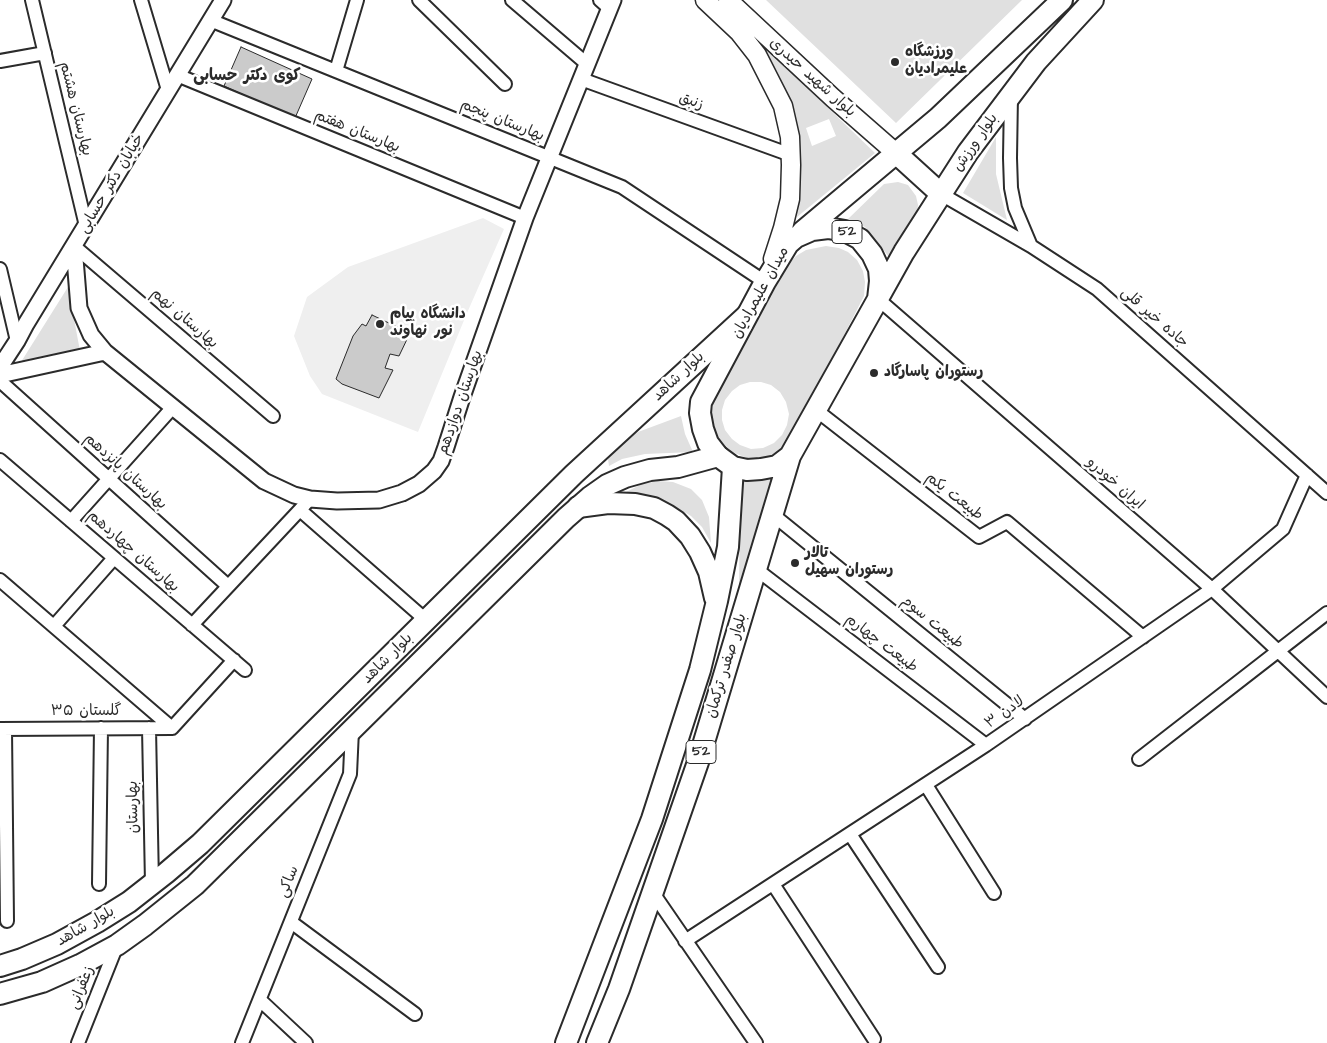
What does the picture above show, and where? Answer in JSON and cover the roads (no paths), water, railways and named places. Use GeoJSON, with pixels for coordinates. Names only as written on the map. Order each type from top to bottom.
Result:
{"type":"FeatureCollection","features":[{"type":"Feature","properties":{"kind":"main road","name":"بلوار شهید حیدری"},"geometry":{"type":"LineString","coordinates":[[705,0],[739,32],[757,55],[783,106],[790,137],[790,199],[784,228],[765,282]]}},
{"type":"Feature","properties":{"kind":"main road","name":"بلوار شهید حیدری"},"geometry":{"type":"LineString","coordinates":[[728,0],[833,98],[897,154]]}},
{"type":"Feature","properties":{"kind":"main road","name":"52"},"geometry":{"type":"LineString","coordinates":[[796,237],[897,154],[978,82],[1062,0]]}},
{"type":"Feature","properties":{"kind":"main road","name":"بلوار ورزش"},"geometry":{"type":"LineString","coordinates":[[878,299],[904,252],[968,152],[1036,62],[1093,0]]}},
{"type":"Feature","properties":{"kind":"main road"},"geometry":{"type":"LineString","coordinates":[[897,154],[941,194]]}},
{"type":"Feature","properties":{"kind":"main road","name":"میدان علیمرادیان"},"geometry":{"type":"LineString","coordinates":[[726,461],[708,443],[702,429],[701,402],[765,282],[788,244],[796,237],[812,230],[828,228],[845,231],[860,239],[872,254],[879,269],[878,299],[790,456]]}},
{"type":"Feature","properties":{"kind":"main road","name":"بلوار شاهد"},"geometry":{"type":"LineString","coordinates":[[0,966],[57,944],[98,922],[152,884],[200,844],[574,474],[749,313]]}},
{"type":"Feature","properties":{"kind":"main road"},"geometry":{"type":"LineString","coordinates":[[726,461],[747,470],[761,469],[776,466],[790,456]]}},
{"type":"Feature","properties":{"kind":"main road","name":"بلوار صفدر ترکمان"},"geometry":{"type":"LineString","coordinates":[[597,1043],[619,989],[698,762],[790,456]]}},
{"type":"Feature","properties":{"kind":"main road","name":"بلوار شاهد"},"geometry":{"type":"LineString","coordinates":[[0,994],[42,982],[63,973],[116,945],[145,926],[195,884],[578,507],[607,485],[625,476],[650,470],[726,461]]}},
{"type":"Feature","properties":{"kind":"main road","name":"بلوار صفدر ترکمان"},"geometry":{"type":"LineString","coordinates":[[566,1043],[652,819],[700,670],[728,547],[726,461]]}},
{"type":"Feature","properties":{"kind":"main road"},"geometry":{"type":"LineString","coordinates":[[578,507],[608,503],[636,504],[654,508],[676,521],[690,536],[700,552],[709,572],[716,604]]}},
{"type":"Feature","properties":{"kind":"main road"},"geometry":{"type":"LineString","coordinates":[[0,961],[36,953]]}},
{"type":"Feature","properties":{"kind":"street","name":"بهارستان هشتم"},"geometry":{"type":"LineString","coordinates":[[32,0],[86,226]]}},
{"type":"Feature","properties":{"kind":"street"},"geometry":{"type":"LineString","coordinates":[[141,0],[168,90]]}},
{"type":"Feature","properties":{"kind":"street"},"geometry":{"type":"LineString","coordinates":[[336,71],[357,0]]}},
{"type":"Feature","properties":{"kind":"street"},"geometry":{"type":"LineString","coordinates":[[419,0],[505,84]]}},
{"type":"Feature","properties":{"kind":"street"},"geometry":{"type":"LineString","coordinates":[[512,0],[587,64]]}},
{"type":"Feature","properties":{"kind":"street","name":"بهارستان دوازدهم"},"geometry":{"type":"LineString","coordinates":[[74,246],[78,308],[91,335],[106,352],[264,481],[294,495],[305,505],[337,501],[384,499],[412,488],[434,471],[441,461],[526,218],[587,64],[607,3]]}},
{"type":"Feature","properties":{"kind":"street","name":"خیابان دکتر حسابی"},"geometry":{"type":"LineString","coordinates":[[0,367],[177,75],[215,7]]}},
{"type":"Feature","properties":{"kind":"street","name":"بهارستان پنجم"},"geometry":{"type":"LineString","coordinates":[[215,7],[336,71],[622,187],[765,282]]}},
{"type":"Feature","properties":{"kind":"street"},"geometry":{"type":"LineString","coordinates":[[0,62],[45,53]]}},
{"type":"Feature","properties":{"kind":"street","name":"بهارستان هفتم"},"geometry":{"type":"LineString","coordinates":[[177,75],[526,218]]}},
{"type":"Feature","properties":{"kind":"street","name":"زنبق"},"geometry":{"type":"LineString","coordinates":[[581,79],[791,155]]}},
{"type":"Feature","properties":{"kind":"street"},"geometry":{"type":"LineString","coordinates":[[1011,93],[1011,188],[1015,208],[1031,246]]}},
{"type":"Feature","properties":{"kind":"street","name":"جاده خیر قلی"},"geometry":{"type":"LineString","coordinates":[[941,194],[1031,246],[1097,289],[1327,493]]}},
{"type":"Feature","properties":{"kind":"street","name":"بهارستان نهم"},"geometry":{"type":"LineString","coordinates":[[74,246],[273,416]]}},
{"type":"Feature","properties":{"kind":"street"},"geometry":{"type":"LineString","coordinates":[[0,269],[17,341]]}},
{"type":"Feature","properties":{"kind":"street","name":"ایران خودرو"},"geometry":{"type":"LineString","coordinates":[[878,299],[1212,589],[1327,697]]}},
{"type":"Feature","properties":{"kind":"street"},"geometry":{"type":"LineString","coordinates":[[0,375],[106,352]]}},
{"type":"Feature","properties":{"kind":"street","name":"بهارستان پانزدهم"},"geometry":{"type":"LineString","coordinates":[[0,381],[228,586]]}},
{"type":"Feature","properties":{"kind":"street"},"geometry":{"type":"LineString","coordinates":[[71,521],[110,480],[173,407]]}},
{"type":"Feature","properties":{"kind":"street","name":"طبیعت یکم"},"geometry":{"type":"LineString","coordinates":[[816,410],[979,537],[1007,522],[1143,637]]}},
{"type":"Feature","properties":{"kind":"street","name":"بهارستان چهاردهم"},"geometry":{"type":"LineString","coordinates":[[0,460],[245,670]]}},
{"type":"Feature","properties":{"kind":"street","name":"لادن ۳"},"geometry":{"type":"LineString","coordinates":[[685,941],[986,746],[1212,589],[1283,529],[1307,475]]}},
{"type":"Feature","properties":{"kind":"street"},"geometry":{"type":"LineString","coordinates":[[192,625],[305,505],[427,621]]}},
{"type":"Feature","properties":{"kind":"street","name":"طبیعت سوم"},"geometry":{"type":"LineString","coordinates":[[772,514],[1025,719]]}},
{"type":"Feature","properties":{"kind":"street"},"geometry":{"type":"LineString","coordinates":[[54,626],[114,558]]}},
{"type":"Feature","properties":{"kind":"street","name":"طبیعت چهارم"},"geometry":{"type":"LineString","coordinates":[[756,569],[986,746]]}},
{"type":"Feature","properties":{"kind":"street"},"geometry":{"type":"LineString","coordinates":[[0,580],[172,728],[234,660]]}},
{"type":"Feature","properties":{"kind":"street"},"geometry":{"type":"LineString","coordinates":[[1140,758],[1327,613]]}},
{"type":"Feature","properties":{"kind":"street"},"geometry":{"type":"LineString","coordinates":[[99,884],[101,728]]}},
{"type":"Feature","properties":{"kind":"street","name":"بهارستان"},"geometry":{"type":"LineString","coordinates":[[149,728],[152,884]]}},
{"type":"Feature","properties":{"kind":"street","name":"گلستان ۳۵"},"geometry":{"type":"LineString","coordinates":[[2,729],[172,728]]}},
{"type":"Feature","properties":{"kind":"street"},"geometry":{"type":"LineString","coordinates":[[2,729],[3,875],[7,922]]}},
{"type":"Feature","properties":{"kind":"street","name":"ساکی"},"geometry":{"type":"LineString","coordinates":[[242,1043],[350,774],[352,730]]}},
{"type":"Feature","properties":{"kind":"street"},"geometry":{"type":"LineString","coordinates":[[926,784],[994,893]]}},
{"type":"Feature","properties":{"kind":"street"},"geometry":{"type":"LineString","coordinates":[[850,834],[938,967]]}},
{"type":"Feature","properties":{"kind":"street"},"geometry":{"type":"LineString","coordinates":[[772,884],[874,1039]]}},
{"type":"Feature","properties":{"kind":"street"},"geometry":{"type":"LineString","coordinates":[[653,894],[756,1043]]}},
{"type":"Feature","properties":{"kind":"street"},"geometry":{"type":"LineString","coordinates":[[291,922],[415,1014]]}},
{"type":"Feature","properties":{"kind":"street","name":"زعفرانی"},"geometry":{"type":"LineString","coordinates":[[78,1043],[116,945]]}},
{"type":"Feature","properties":{"kind":"street"},"geometry":{"type":"LineString","coordinates":[[260,1000],[306,1043]]}},
{"type":"Feature","properties":{"kind":"place","name":"ورزشگاه علیمرادیان"},"geometry":{"type":"Point","coordinates":[895,62]}},
{"type":"Feature","properties":{"kind":"place","name":"دانشگاه پیام نور نهاوند"},"geometry":{"type":"Point","coordinates":[380,324]}},
{"type":"Feature","properties":{"kind":"place","name":"رستوران پاسارگاد"},"geometry":{"type":"Point","coordinates":[874,373]}},
{"type":"Feature","properties":{"kind":"place","name":"تالار رستوران سهیل"},"geometry":{"type":"Point","coordinates":[795,563]}},
{"type":"Feature","properties":{"kind":"district","name":"کوی دکتر حسابی"},"geometry":{"type":"Point","coordinates":[247,77]}}]}
